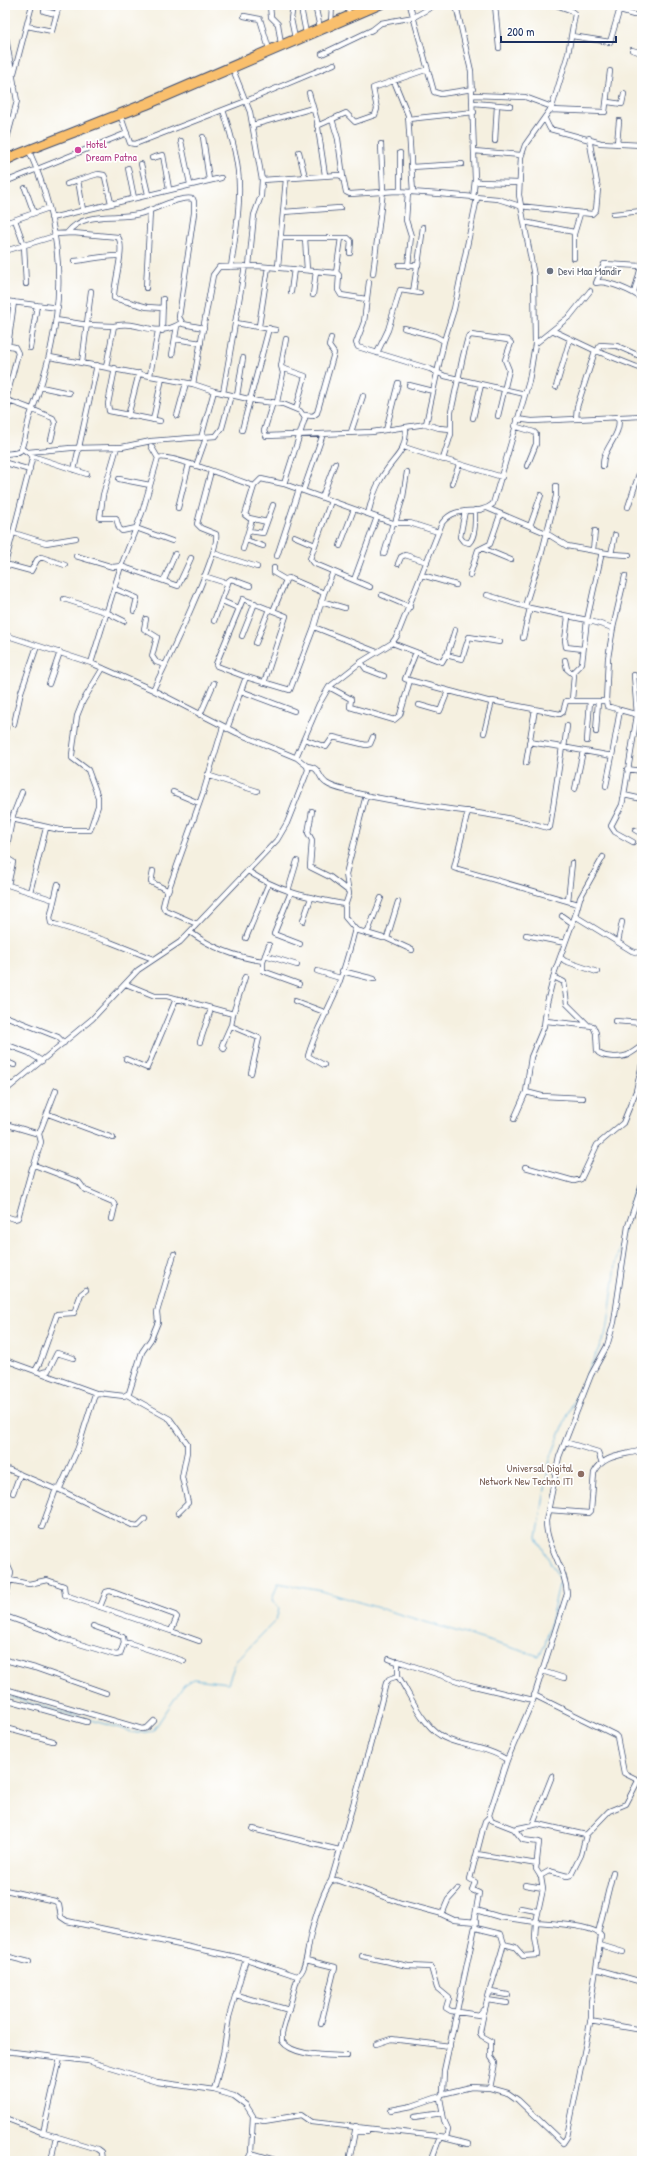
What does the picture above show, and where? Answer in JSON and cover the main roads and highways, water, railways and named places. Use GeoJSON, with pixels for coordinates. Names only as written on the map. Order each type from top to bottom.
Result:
{"type":"FeatureCollection","features":[{"type":"Feature","properties":{"kind":"highway"},"geometry":{"type":"LineString","coordinates":[[6,159],[232,68],[269,49],[306,33],[350,17],[371,5]]}},
{"type":"Feature","properties":{"kind":"highway"},"geometry":{"type":"LineString","coordinates":[[6,159],[122,117],[350,17],[379,6]]}},
{"type":"Feature","properties":{"kind":"waterway"},"geometry":{"type":"LineString","coordinates":[[5,1696],[137,1733],[153,1731],[184,1685],[194,1679],[228,1683],[236,1661],[276,1620],[279,1608],[272,1600],[278,1583],[322,1591],[539,1656],[545,1645],[560,1580],[537,1538],[550,1459],[571,1407],[607,1331],[617,1258],[635,1185],[642,1174]]}},
{"type":"Feature","properties":{"kind":"place","name":"Hotel Dream Patna"},"geometry":{"type":"Point","coordinates":[78,150]}},
{"type":"Feature","properties":{"kind":"place","name":"Devi Maa Mandir"},"geometry":{"type":"Point","coordinates":[550,271]}},
{"type":"Feature","properties":{"kind":"place","name":"Universal Digital Network New Techno ITI"},"geometry":{"type":"Point","coordinates":[581,1474]}}]}
